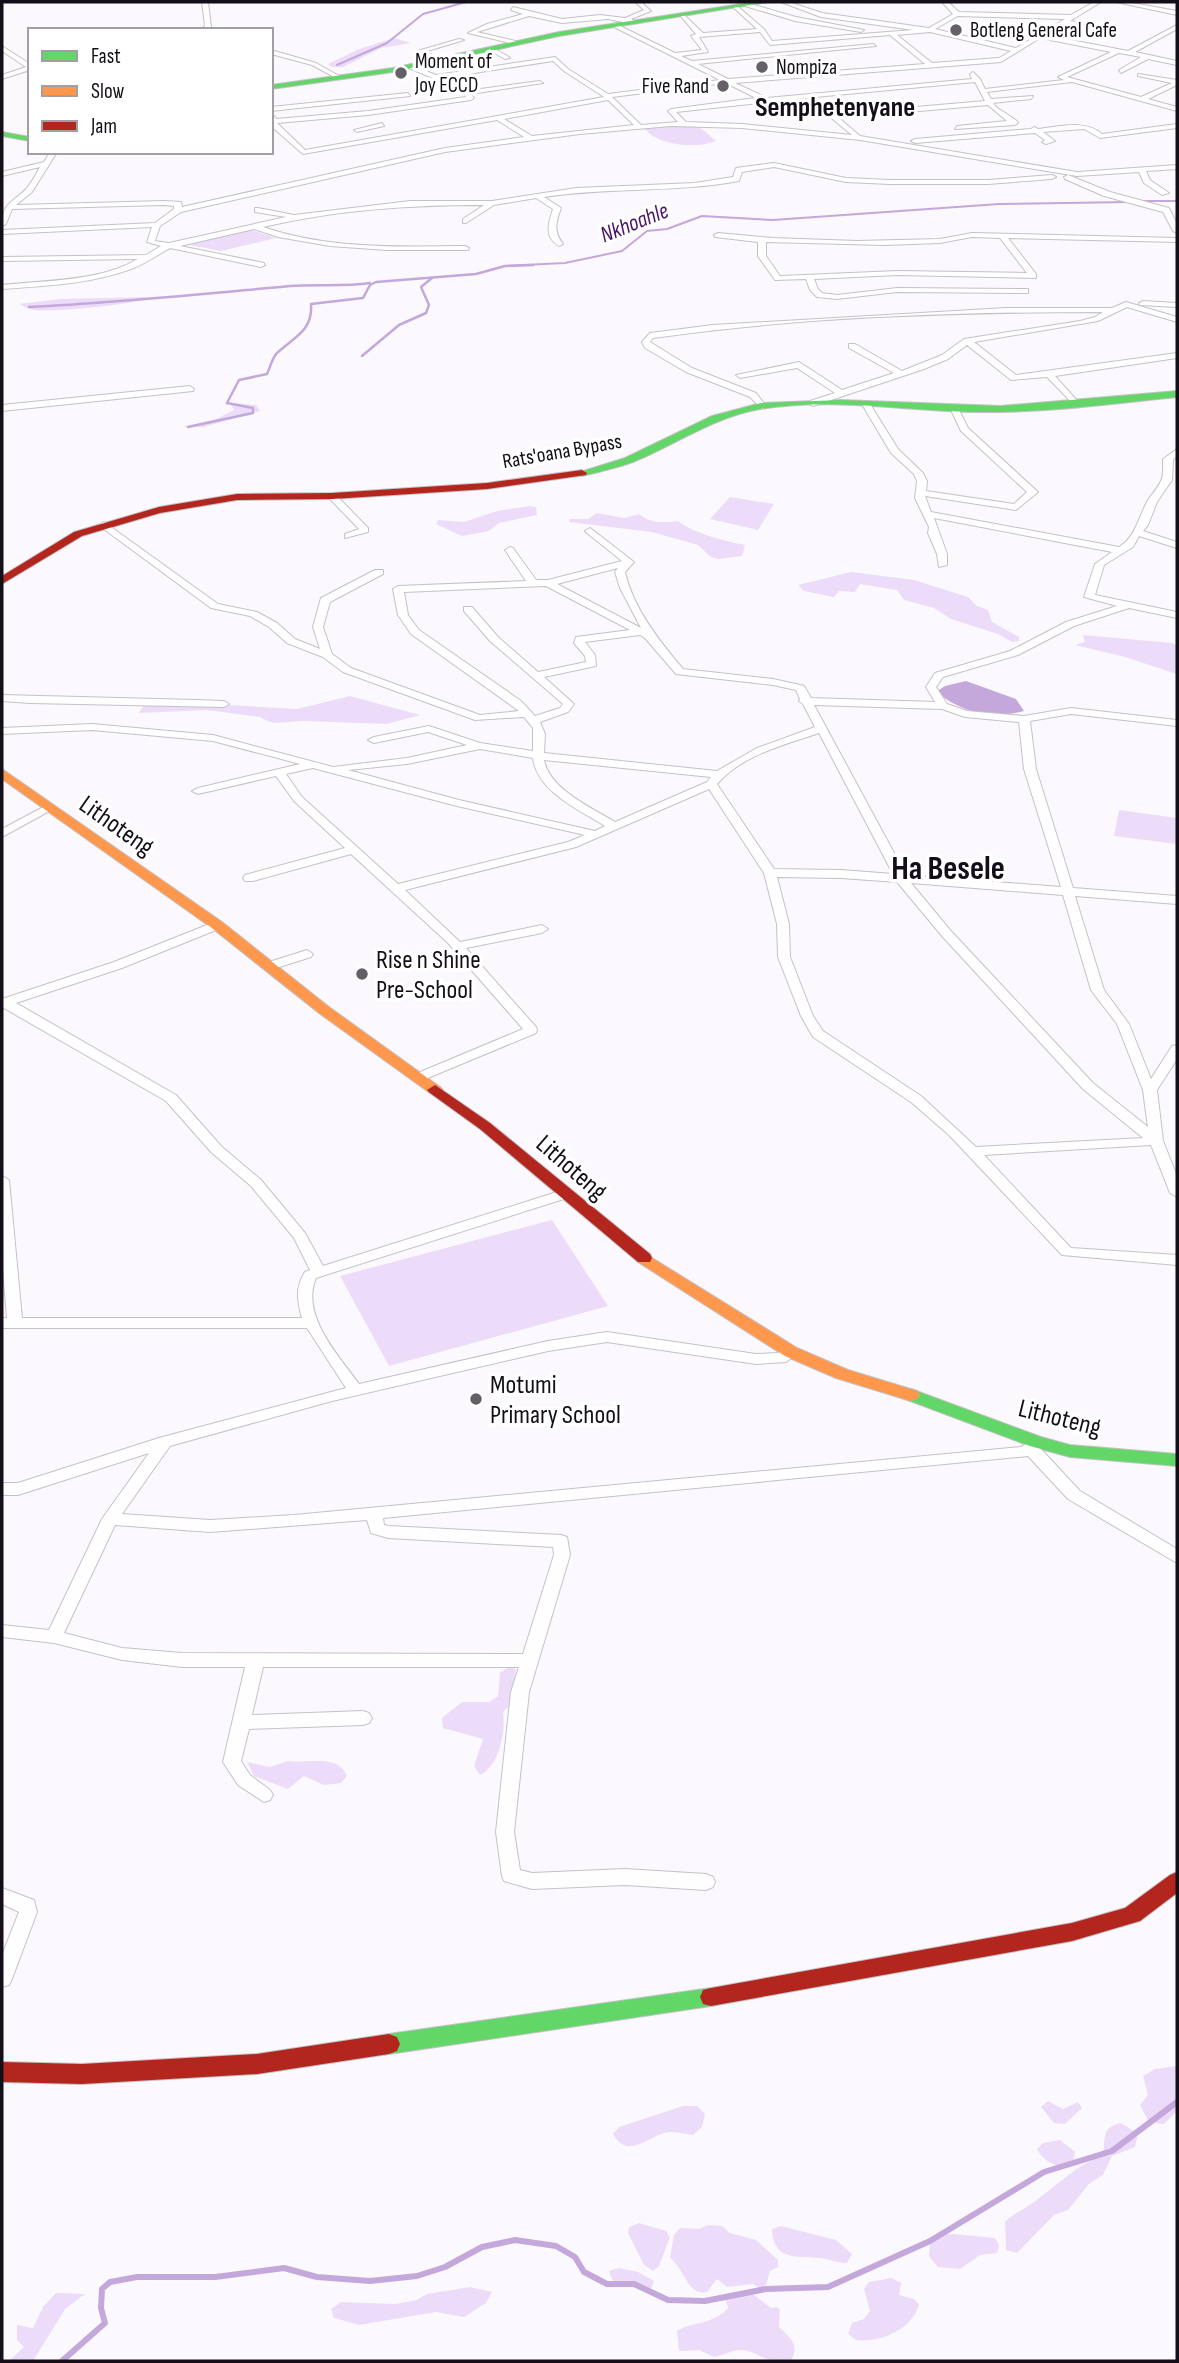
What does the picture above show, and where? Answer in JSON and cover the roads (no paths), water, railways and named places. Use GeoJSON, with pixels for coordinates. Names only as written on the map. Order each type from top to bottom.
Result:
{"type":"FeatureCollection","features":[{"type":"Feature","properties":{"kind":"main road"},"geometry":{"type":"LineString","coordinates":[[273,87],[411,67],[625,22],[766,2]]}},
{"type":"Feature","properties":{"kind":"main road"},"geometry":{"type":"LineString","coordinates":[[2,134],[28,139]]}},
{"type":"Feature","properties":{"kind":"main road","name":"Rats'oana Bypass"},"geometry":{"type":"LineString","coordinates":[[2,581],[78,534],[159,510],[224,498],[332,496],[487,486],[590,472],[632,460],[739,410],[762,406],[813,402],[955,410],[1076,404],[1177,394]]}},
{"type":"Feature","properties":{"kind":"main road","name":"Lithoteng"},"geometry":{"type":"LineString","coordinates":[[2,773],[218,925],[485,1126],[667,1276],[791,1352],[842,1374],[947,1406],[1033,1446],[1177,1460]]}},
{"type":"Feature","properties":{"kind":"main road"},"geometry":{"type":"LineString","coordinates":[[2,2072],[82,2074],[257,2064],[750,1991],[1072,1932],[1132,1915],[1177,1881]]}},
{"type":"Feature","properties":{"kind":"street"},"geometry":{"type":"LineString","coordinates":[[205,2],[205,28]]}},
{"type":"Feature","properties":{"kind":"street"},"geometry":{"type":"LineString","coordinates":[[625,22],[648,11],[638,2]]}},
{"type":"Feature","properties":{"kind":"street"},"geometry":{"type":"LineString","coordinates":[[784,2],[821,15],[930,30],[1016,50]]}},
{"type":"Feature","properties":{"kind":"street"},"geometry":{"type":"LineString","coordinates":[[945,2],[957,14]]}},
{"type":"Feature","properties":{"kind":"street"},"geometry":{"type":"LineString","coordinates":[[471,98],[366,113],[273,118],[281,134],[303,152],[608,97],[729,81],[995,60],[1098,2]]}},
{"type":"Feature","properties":{"kind":"street"},"geometry":{"type":"LineString","coordinates":[[1119,2],[1177,13]]}},
{"type":"Feature","properties":{"kind":"street"},"geometry":{"type":"LineString","coordinates":[[742,6],[821,27],[887,34],[930,65]]}},
{"type":"Feature","properties":{"kind":"street"},"geometry":{"type":"LineString","coordinates":[[742,6],[770,43],[930,30],[957,14],[1072,17]]}},
{"type":"Feature","properties":{"kind":"street"},"geometry":{"type":"LineString","coordinates":[[513,9],[527,15]]}},
{"type":"Feature","properties":{"kind":"street"},"geometry":{"type":"LineString","coordinates":[[519,43],[471,33],[489,24],[537,13],[563,22],[604,15],[625,22],[674,55],[764,99]]}},
{"type":"Feature","properties":{"kind":"street"},"geometry":{"type":"LineString","coordinates":[[681,15],[702,36]]}},
{"type":"Feature","properties":{"kind":"street"},"geometry":{"type":"LineString","coordinates":[[1064,22],[1093,26]]}},
{"type":"Feature","properties":{"kind":"street"},"geometry":{"type":"LineString","coordinates":[[1129,53],[1177,27]]}},
{"type":"Feature","properties":{"kind":"street"},"geometry":{"type":"LineString","coordinates":[[674,55],[706,51],[694,36],[762,30]]}},
{"type":"Feature","properties":{"kind":"street"},"geometry":{"type":"LineString","coordinates":[[1039,36],[1177,63]]}},
{"type":"Feature","properties":{"kind":"street"},"geometry":{"type":"LineString","coordinates":[[1158,39],[1168,40]]}},
{"type":"Feature","properties":{"kind":"street"},"geometry":{"type":"LineString","coordinates":[[461,40],[417,52],[467,73]]}},
{"type":"Feature","properties":{"kind":"street"},"geometry":{"type":"LineString","coordinates":[[692,64],[873,46]]}},
{"type":"Feature","properties":{"kind":"street"},"geometry":{"type":"LineString","coordinates":[[2,48],[28,66]]}},
{"type":"Feature","properties":{"kind":"street"},"geometry":{"type":"LineString","coordinates":[[491,49],[507,58]]}},
{"type":"Feature","properties":{"kind":"street"},"geometry":{"type":"LineString","coordinates":[[1118,51],[1061,76],[1177,109]]}},
{"type":"Feature","properties":{"kind":"street"},"geometry":{"type":"LineString","coordinates":[[273,53],[314,64],[338,77]]}},
{"type":"Feature","properties":{"kind":"street"},"geometry":{"type":"LineString","coordinates":[[1121,71],[1147,57]]}},
{"type":"Feature","properties":{"kind":"street"},"geometry":{"type":"LineString","coordinates":[[411,67],[435,78],[555,59],[566,70],[608,97],[640,127]]}},
{"type":"Feature","properties":{"kind":"street"},"geometry":{"type":"LineString","coordinates":[[995,60],[1002,68],[971,72],[978,80],[988,102],[1015,122]]}},
{"type":"Feature","properties":{"kind":"street"},"geometry":{"type":"LineString","coordinates":[[2,77],[28,68]]}},
{"type":"Feature","properties":{"kind":"street"},"geometry":{"type":"LineString","coordinates":[[1140,75],[1177,83]]}},
{"type":"Feature","properties":{"kind":"street"},"geometry":{"type":"LineString","coordinates":[[684,124],[671,111],[764,99],[978,80]]}},
{"type":"Feature","properties":{"kind":"street"},"geometry":{"type":"LineString","coordinates":[[982,91],[1075,81]]}},
{"type":"Feature","properties":{"kind":"street"},"geometry":{"type":"LineString","coordinates":[[481,105],[466,93],[540,83]]}},
{"type":"Feature","properties":{"kind":"street"},"geometry":{"type":"LineString","coordinates":[[1142,99],[1177,83]]}},
{"type":"Feature","properties":{"kind":"street"},"geometry":{"type":"LineString","coordinates":[[273,109],[408,95]]}},
{"type":"Feature","properties":{"kind":"street"},"geometry":{"type":"LineString","coordinates":[[809,96],[860,138],[898,134]]}},
{"type":"Feature","properties":{"kind":"street"},"geometry":{"type":"LineString","coordinates":[[833,116],[1031,97]]}},
{"type":"Feature","properties":{"kind":"street"},"geometry":{"type":"LineString","coordinates":[[490,111],[532,139]]}},
{"type":"Feature","properties":{"kind":"street"},"geometry":{"type":"LineString","coordinates":[[366,113],[393,134]]}},
{"type":"Feature","properties":{"kind":"street"},"geometry":{"type":"LineString","coordinates":[[305,118],[316,127],[334,125]]}},
{"type":"Feature","properties":{"kind":"street"},"geometry":{"type":"LineString","coordinates":[[911,133],[1015,122],[1025,123],[1051,141],[1046,142]]}},
{"type":"Feature","properties":{"kind":"street"},"geometry":{"type":"LineString","coordinates":[[2,232],[157,225],[178,210],[445,150],[684,124],[860,138],[1077,174]]}},
{"type":"Feature","properties":{"kind":"street"},"geometry":{"type":"LineString","coordinates":[[357,130],[382,125]]}},
{"type":"Feature","properties":{"kind":"street"},"geometry":{"type":"LineString","coordinates":[[895,143],[1088,128],[1100,136],[1177,126]]}},
{"type":"Feature","properties":{"kind":"street"},"geometry":{"type":"LineString","coordinates":[[2,224],[9,207],[29,190],[53,154]]}},
{"type":"Feature","properties":{"kind":"street"},"geometry":{"type":"LineString","coordinates":[[2,174],[46,164]]}},
{"type":"Feature","properties":{"kind":"street"},"geometry":{"type":"LineString","coordinates":[[258,210],[294,216],[410,203],[492,203],[576,190],[695,185],[736,179],[739,170],[774,165],[846,180],[988,182],[1177,167]]}},
{"type":"Feature","properties":{"kind":"street"},"geometry":{"type":"LineString","coordinates":[[1142,171],[1147,181],[1166,193]]}},
{"type":"Feature","properties":{"kind":"street"},"geometry":{"type":"LineString","coordinates":[[1066,176],[1107,194],[1166,210],[1177,230]]}},
{"type":"Feature","properties":{"kind":"street"},"geometry":{"type":"LineString","coordinates":[[537,196],[557,208],[550,229],[551,237],[559,244]]}},
{"type":"Feature","properties":{"kind":"street"},"geometry":{"type":"LineString","coordinates":[[9,207],[164,203],[178,204],[178,210]]}},
{"type":"Feature","properties":{"kind":"street"},"geometry":{"type":"LineString","coordinates":[[466,221],[492,203]]}},
{"type":"Feature","properties":{"kind":"street"},"geometry":{"type":"LineString","coordinates":[[2,287],[109,274],[168,246],[253,227],[317,207]]}},
{"type":"Feature","properties":{"kind":"street"},"geometry":{"type":"LineString","coordinates":[[157,225],[151,242],[261,265]]}},
{"type":"Feature","properties":{"kind":"street"},"geometry":{"type":"LineString","coordinates":[[253,227],[288,238],[386,246],[465,248]]}},
{"type":"Feature","properties":{"kind":"street"},"geometry":{"type":"LineString","coordinates":[[718,235],[762,241],[926,241],[972,235],[1004,238],[1177,240]]}},
{"type":"Feature","properties":{"kind":"street"},"geometry":{"type":"LineString","coordinates":[[762,241],[762,256],[778,278],[898,273],[1033,276],[1004,238]]}},
{"type":"Feature","properties":{"kind":"street"},"geometry":{"type":"LineString","coordinates":[[2,259],[148,257]]}},
{"type":"Feature","properties":{"kind":"street"},"geometry":{"type":"LineString","coordinates":[[809,277],[814,290],[828,296],[897,290],[1025,291]]}},
{"type":"Feature","properties":{"kind":"street"},"geometry":{"type":"LineString","coordinates":[[813,402],[945,357],[967,341],[1098,319],[1127,302],[1177,305]]}},
{"type":"Feature","properties":{"kind":"street"},"geometry":{"type":"LineString","coordinates":[[1126,304],[1177,320]]}},
{"type":"Feature","properties":{"kind":"street"},"geometry":{"type":"LineString","coordinates":[[762,406],[753,395],[689,370],[648,346],[646,342],[650,336],[713,327],[1006,310],[1113,310]]}},
{"type":"Feature","properties":{"kind":"street"},"geometry":{"type":"LineString","coordinates":[[967,341],[1014,378],[1177,355]]}},
{"type":"Feature","properties":{"kind":"street"},"geometry":{"type":"LineString","coordinates":[[852,346],[900,373]]}},
{"type":"Feature","properties":{"kind":"street"},"geometry":{"type":"LineString","coordinates":[[740,375],[799,365],[842,394]]}},
{"type":"Feature","properties":{"kind":"street"},"geometry":{"type":"LineString","coordinates":[[1049,374],[1076,404]]}},
{"type":"Feature","properties":{"kind":"street"},"geometry":{"type":"LineString","coordinates":[[2,408],[190,389]]}},
{"type":"Feature","properties":{"kind":"street"},"geometry":{"type":"LineString","coordinates":[[867,406],[894,451],[918,473],[922,493],[920,498],[942,554],[942,565]]}},
{"type":"Feature","properties":{"kind":"street"},"geometry":{"type":"LineString","coordinates":[[922,493],[1016,507],[1033,492],[964,429],[955,410]]}},
{"type":"Feature","properties":{"kind":"street"},"geometry":{"type":"LineString","coordinates":[[1177,452],[1168,459],[1167,480],[1152,502],[1143,525],[1130,545],[1118,550],[1100,564],[1089,597],[1177,615]]}},
{"type":"Feature","properties":{"kind":"street"},"geometry":{"type":"LineString","coordinates":[[332,496],[365,530],[348,536]]}},
{"type":"Feature","properties":{"kind":"street"},"geometry":{"type":"LineString","coordinates":[[928,514],[1118,550]]}},
{"type":"Feature","properties":{"kind":"street"},"geometry":{"type":"LineString","coordinates":[[104,525],[215,606],[253,614],[273,625],[292,641],[327,655],[347,670],[479,718],[531,717],[564,710],[569,704],[494,639],[468,609]]}},
{"type":"Feature","properties":{"kind":"street"},"geometry":{"type":"LineString","coordinates":[[590,531],[629,562]]}},
{"type":"Feature","properties":{"kind":"street"},"geometry":{"type":"LineString","coordinates":[[1136,532],[1177,545]]}},
{"type":"Feature","properties":{"kind":"street"},"geometry":{"type":"LineString","coordinates":[[510,550],[533,584]]}},
{"type":"Feature","properties":{"kind":"street"},"geometry":{"type":"LineString","coordinates":[[613,826],[551,782],[540,768],[537,757],[541,746],[531,717],[517,703],[415,632],[403,615],[398,589],[548,583],[629,562]]}},
{"type":"Feature","properties":{"kind":"street"},"geometry":{"type":"LineString","coordinates":[[629,562],[620,572],[621,581],[645,634],[680,672],[792,685],[803,692],[804,701],[902,880],[946,933],[1088,1086],[1156,1141],[1172,1164],[1177,1193]]}},
{"type":"Feature","properties":{"kind":"street"},"geometry":{"type":"LineString","coordinates":[[327,655],[318,626],[325,600],[379,572]]}},
{"type":"Feature","properties":{"kind":"street"},"geometry":{"type":"LineString","coordinates":[[548,583],[645,634]]}},
{"type":"Feature","properties":{"kind":"street"},"geometry":{"type":"LineString","coordinates":[[943,706],[930,687],[939,675],[1014,653],[1070,624],[1129,605]]}},
{"type":"Feature","properties":{"kind":"street"},"geometry":{"type":"LineString","coordinates":[[538,675],[592,664],[590,655],[579,643],[580,639],[645,634]]}},
{"type":"Feature","properties":{"kind":"street"},"geometry":{"type":"LineString","coordinates":[[2,698],[50,702],[159,701],[224,704]]}},
{"type":"Feature","properties":{"kind":"street"},"geometry":{"type":"LineString","coordinates":[[804,701],[943,706],[965,714],[1024,719],[1070,711],[1177,723]]}},
{"type":"Feature","properties":{"kind":"street"},"geometry":{"type":"LineString","coordinates":[[1024,719],[1030,769],[1093,973],[1095,990],[1122,1022],[1139,1070],[1150,1090],[1156,1141]]}},
{"type":"Feature","properties":{"kind":"street"},"geometry":{"type":"LineString","coordinates":[[2,731],[92,727],[239,743],[457,803],[595,834]]}},
{"type":"Feature","properties":{"kind":"street"},"geometry":{"type":"LineString","coordinates":[[374,740],[429,729],[480,746],[537,757],[714,779]]}},
{"type":"Feature","properties":{"kind":"street"},"geometry":{"type":"LineString","coordinates":[[394,889],[551,851],[595,834],[714,779],[765,749],[821,729]]}},
{"type":"Feature","properties":{"kind":"street"},"geometry":{"type":"LineString","coordinates":[[330,769],[407,761],[480,746]]}},
{"type":"Feature","properties":{"kind":"street"},"geometry":{"type":"LineString","coordinates":[[198,791],[313,764]]}},
{"type":"Feature","properties":{"kind":"street"},"geometry":{"type":"LineString","coordinates":[[279,772],[298,799],[457,946],[531,1030],[418,1077]]}},
{"type":"Feature","properties":{"kind":"street"},"geometry":{"type":"LineString","coordinates":[[714,779],[770,873],[783,923],[784,957],[807,1016],[818,1034],[915,1099],[954,1132],[1067,1252],[1177,1260]]}},
{"type":"Feature","properties":{"kind":"street"},"geometry":{"type":"LineString","coordinates":[[2,834],[48,807]]}},
{"type":"Feature","properties":{"kind":"street"},"geometry":{"type":"LineString","coordinates":[[249,878],[352,850]]}},
{"type":"Feature","properties":{"kind":"street"},"geometry":{"type":"LineString","coordinates":[[770,873],[1177,901]]}},
{"type":"Feature","properties":{"kind":"street"},"geometry":{"type":"LineString","coordinates":[[3,1002],[118,965],[218,925]]}},
{"type":"Feature","properties":{"kind":"street"},"geometry":{"type":"LineString","coordinates":[[457,946],[542,929]]}},
{"type":"Feature","properties":{"kind":"street"},"geometry":{"type":"LineString","coordinates":[[270,966],[307,954]]}},
{"type":"Feature","properties":{"kind":"street"},"geometry":{"type":"LineString","coordinates":[[3,1002],[171,1098],[216,1149],[256,1183],[300,1236],[319,1273]]}},
{"type":"Feature","properties":{"kind":"street"},"geometry":{"type":"LineString","coordinates":[[1150,1090],[1177,1049]]}},
{"type":"Feature","properties":{"kind":"street"},"geometry":{"type":"LineString","coordinates":[[971,1152],[1156,1141]]}},
{"type":"Feature","properties":{"kind":"street"},"geometry":{"type":"LineString","coordinates":[[2,1180],[8,1323],[310,1323]]}},
{"type":"Feature","properties":{"kind":"street"},"geometry":{"type":"LineString","coordinates":[[356,1391],[310,1323],[304,1297],[306,1281],[310,1275],[565,1194]]}},
{"type":"Feature","properties":{"kind":"street"},"geometry":{"type":"LineString","coordinates":[[2,1489],[18,1489],[165,1442],[356,1391],[548,1346],[607,1338],[756,1359],[781,1358],[791,1352]]}},
{"type":"Feature","properties":{"kind":"street"},"geometry":{"type":"LineString","coordinates":[[54,1637],[110,1519],[165,1442]]}},
{"type":"Feature","properties":{"kind":"street"},"geometry":{"type":"LineString","coordinates":[[110,1519],[211,1526],[374,1515],[505,1499],[699,1484],[1033,1446],[1074,1495],[1177,1557]]}},
{"type":"Feature","properties":{"kind":"street"},"geometry":{"type":"LineString","coordinates":[[374,1515],[377,1529],[388,1532],[561,1541],[562,1555],[530,1661],[516,1721],[505,1832],[511,1876],[532,1881],[625,1877],[706,1882]]}},
{"type":"Feature","properties":{"kind":"street"},"geometry":{"type":"LineString","coordinates":[[2,1631],[54,1637],[122,1654],[255,1662],[530,1661]]}},
{"type":"Feature","properties":{"kind":"street"},"geometry":{"type":"LineString","coordinates":[[255,1662],[232,1762],[244,1780],[264,1795]]}},
{"type":"Feature","properties":{"kind":"street"},"geometry":{"type":"LineString","coordinates":[[242,1722],[363,1718]]}},
{"type":"Feature","properties":{"kind":"street"},"geometry":{"type":"LineString","coordinates":[[2,1896],[27,1906],[28,1912],[2,1979]]}},
{"type":"Feature","properties":{"kind":"waterway"},"geometry":{"type":"LineString","coordinates":[[337,65],[387,43],[423,14],[466,2]]}},
{"type":"Feature","properties":{"kind":"waterway","name":"Nkhoahle"},"geometry":{"type":"LineString","coordinates":[[1137,201],[1177,201]]}},
{"type":"Feature","properties":{"kind":"waterway","name":"Nkhoahle"},"geometry":{"type":"LineString","coordinates":[[504,266],[565,263],[622,251],[647,231],[667,229],[702,216],[773,220],[999,204],[1129,202]]}},
{"type":"Feature","properties":{"kind":"waterway","name":"Nkhoahle"},"geometry":{"type":"LineString","coordinates":[[188,427],[253,413],[253,408],[227,403],[239,380],[267,374],[275,355],[306,327],[311,304],[363,298],[370,285],[376,282],[476,274],[505,266],[533,265]]}},
{"type":"Feature","properties":{"kind":"waterway"},"geometry":{"type":"LineString","coordinates":[[362,356],[399,325],[426,313],[429,305],[421,287],[432,278]]}},
{"type":"Feature","properties":{"kind":"waterway"},"geometry":{"type":"LineString","coordinates":[[29,307],[290,286],[370,283]]}},
{"type":"Feature","properties":{"kind":"waterway"},"geometry":{"type":"LineString","coordinates":[[62,2361],[105,2323],[101,2308],[102,2289],[110,2282],[137,2277],[215,2277],[284,2268],[317,2277],[370,2281],[417,2276],[445,2267],[482,2247],[515,2240],[556,2246],[575,2257],[584,2272],[607,2284],[634,2284],[668,2300],[705,2301],[766,2289],[828,2287],[930,2241],[1044,2172],[1112,2151],[1177,2102]]}},
{"type":"Feature","properties":{"kind":"place","name":"Botleng General Cafe"},"geometry":{"type":"Point","coordinates":[956,30]}},
{"type":"Feature","properties":{"kind":"place","name":"Nompiza"},"geometry":{"type":"Point","coordinates":[762,67]}},
{"type":"Feature","properties":{"kind":"place","name":"Moment of Joy ECCD"},"geometry":{"type":"Point","coordinates":[401,73]}},
{"type":"Feature","properties":{"kind":"place","name":"Five Rand"},"geometry":{"type":"Point","coordinates":[723,86]}},
{"type":"Feature","properties":{"kind":"place","name":"Rise n Shine Pre-School"},"geometry":{"type":"Point","coordinates":[362,974]}},
{"type":"Feature","properties":{"kind":"place","name":"Motumi Primary School"},"geometry":{"type":"Point","coordinates":[476,1399]}},
{"type":"Feature","properties":{"kind":"district","name":"Semphetenyane"},"geometry":{"type":"Point","coordinates":[835,106]}},
{"type":"Feature","properties":{"kind":"district","name":"Ha Besele"},"geometry":{"type":"Point","coordinates":[948,867]}}]}
